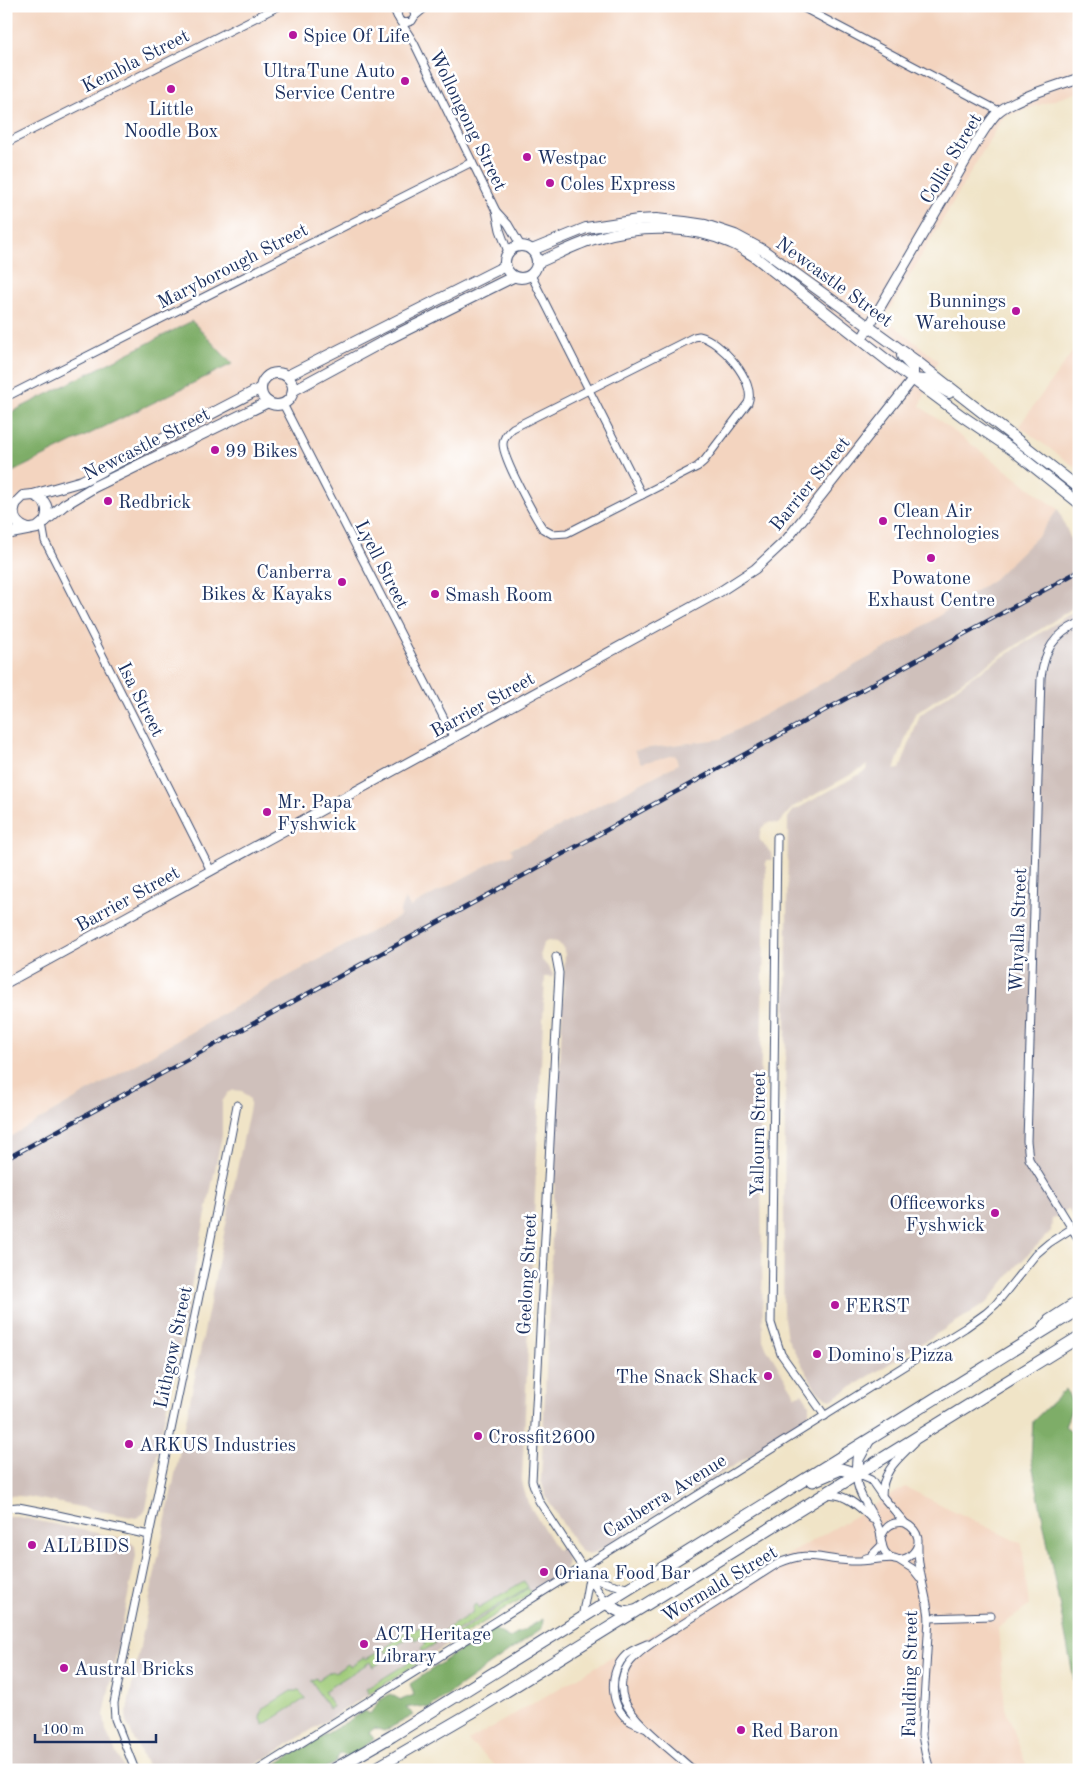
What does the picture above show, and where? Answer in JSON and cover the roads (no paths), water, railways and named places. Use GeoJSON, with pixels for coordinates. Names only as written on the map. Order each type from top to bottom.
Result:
{"type":"FeatureCollection","features":[{"type":"Feature","properties":{"kind":"highway"},"geometry":{"type":"LineString","coordinates":[[333,1770],[392,1736],[630,1589],[1037,1333],[1079,1309]]}},
{"type":"Feature","properties":{"kind":"highway"},"geometry":{"type":"LineString","coordinates":[[378,1767],[471,1713],[1079,1337]]}},
{"type":"Feature","properties":{"kind":"highway"},"geometry":{"type":"LineString","coordinates":[[857,1474],[858,1459],[871,1437]]}},
{"type":"Feature","properties":{"kind":"highway"},"geometry":{"type":"LineString","coordinates":[[775,1498],[841,1469],[857,1474]]}},
{"type":"Feature","properties":{"kind":"highway"},"geometry":{"type":"LineString","coordinates":[[606,1603],[616,1611],[624,1612],[630,1612],[643,1607]]}},
{"type":"Feature","properties":{"kind":"highway"},"geometry":{"type":"LineString","coordinates":[[599,1634],[606,1624],[608,1615],[606,1603]]}},
{"type":"Feature","properties":{"kind":"highway"},"geometry":{"type":"LineString","coordinates":[[378,1767],[381,1755],[392,1736]]}},
{"type":"Feature","properties":{"kind":"highway"},"geometry":{"type":"LineString","coordinates":[[351,1760],[373,1758],[378,1760],[378,1767]]}},
{"type":"Feature","properties":{"kind":"main road","name":"Newcastle Street"},"geometry":{"type":"LineString","coordinates":[[532,250],[586,228],[656,219],[705,225],[735,235],[763,250],[869,326],[982,411],[1079,488]]}},
{"type":"Feature","properties":{"kind":"main road","name":"Newcastle Street"},"geometry":{"type":"LineString","coordinates":[[537,263],[596,238],[649,228],[703,234],[731,243],[754,256],[861,340],[962,416],[1009,448],[1079,503]]}},
{"type":"Feature","properties":{"kind":"main road"},"geometry":{"type":"LineString","coordinates":[[521,246],[532,250],[537,263],[536,270],[531,275],[519,279],[513,277],[505,266],[508,252],[521,246]]}},
{"type":"Feature","properties":{"kind":"main road"},"geometry":{"type":"LineString","coordinates":[[287,376],[505,266]]}},
{"type":"Feature","properties":{"kind":"main road"},"geometry":{"type":"LineString","coordinates":[[294,390],[292,382],[287,376],[279,372],[271,374],[264,379],[261,388],[263,396],[268,402],[274,405],[284,404],[294,390],[388,339],[513,277]]}},
{"type":"Feature","properties":{"kind":"main road"},"geometry":{"type":"LineString","coordinates":[[888,341],[913,368],[913,379],[931,381],[982,411]]}},
{"type":"Feature","properties":{"kind":"main road","name":"Newcastle Street"},"geometry":{"type":"LineString","coordinates":[[6,513],[23,496],[82,481],[261,388]]}},
{"type":"Feature","properties":{"kind":"main road","name":"Newcastle Street"},"geometry":{"type":"LineString","coordinates":[[6,534],[29,529],[43,523],[64,505],[94,488],[268,402]]}},
{"type":"Feature","properties":{"kind":"main road"},"geometry":{"type":"LineString","coordinates":[[33,495],[41,498],[46,506],[47,514],[43,523]]}},
{"type":"Feature","properties":{"kind":"main road"},"geometry":{"type":"LineString","coordinates":[[15,505],[13,513],[15,520],[21,526],[29,529]]}},
{"type":"Feature","properties":{"kind":"street","name":"Kembla Street"},"geometry":{"type":"LineString","coordinates":[[6,143],[278,6]]}},
{"type":"Feature","properties":{"kind":"street","name":"Wollongong Street"},"geometry":{"type":"LineString","coordinates":[[392,6],[414,43],[496,211],[508,252]]}},
{"type":"Feature","properties":{"kind":"street"},"geometry":{"type":"LineString","coordinates":[[403,6],[398,10],[399,19],[405,23],[412,13],[422,6]]}},
{"type":"Feature","properties":{"kind":"street"},"geometry":{"type":"LineString","coordinates":[[412,13],[427,6]]}},
{"type":"Feature","properties":{"kind":"street","name":"Collie Street"},"geometry":{"type":"LineString","coordinates":[[800,6],[999,111],[985,129],[861,340]]}},
{"type":"Feature","properties":{"kind":"street","name":"Wollongong Street"},"geometry":{"type":"LineString","coordinates":[[412,13],[414,43]]}},
{"type":"Feature","properties":{"kind":"street"},"geometry":{"type":"LineString","coordinates":[[999,111],[1019,101],[1079,78]]}},
{"type":"Feature","properties":{"kind":"street","name":"Maryborough Street"},"geometry":{"type":"LineString","coordinates":[[6,397],[472,162]]}},
{"type":"Feature","properties":{"kind":"street","name":"Wollongong Street"},"geometry":{"type":"LineString","coordinates":[[496,211],[508,224],[521,246]]}},
{"type":"Feature","properties":{"kind":"street"},"geometry":{"type":"LineString","coordinates":[[531,275],[642,495]]}},
{"type":"Feature","properties":{"kind":"street"},"geometry":{"type":"LineString","coordinates":[[699,336],[708,340],[732,358],[750,393],[750,399],[704,461],[697,467],[566,533],[552,534],[543,529],[538,522],[507,460],[503,444],[507,433],[513,428],[590,391],[699,336]]}},
{"type":"Feature","properties":{"kind":"street","name":"Barrier Street"},"geometry":{"type":"LineString","coordinates":[[6,983],[721,591],[755,569],[787,539],[913,379]]}},
{"type":"Feature","properties":{"kind":"street","name":"Lyell Street"},"geometry":{"type":"LineString","coordinates":[[284,404],[454,738]]}},
{"type":"Feature","properties":{"kind":"street","name":"Isa Street"},"geometry":{"type":"LineString","coordinates":[[43,523],[44,541],[211,871]]}},
{"type":"Feature","properties":{"kind":"street","name":"Isa Street"},"geometry":{"type":"LineString","coordinates":[[29,529],[44,541]]}},
{"type":"Feature","properties":{"kind":"street","name":"Whyalla Street"},"geometry":{"type":"LineString","coordinates":[[1079,623],[1064,632],[1051,644],[1043,660],[1041,676],[1027,1141],[1030,1159],[1079,1240]]}},
{"type":"Feature","properties":{"kind":"street","name":"Yallourn Street"},"geometry":{"type":"LineString","coordinates":[[777,837],[771,1323],[781,1354],[825,1416]]}},
{"type":"Feature","properties":{"kind":"street","name":"Geelong Street"},"geometry":{"type":"LineString","coordinates":[[556,957],[559,973],[532,1481],[539,1501],[606,1603]]}},
{"type":"Feature","properties":{"kind":"street","name":"Lithgow Street"},"geometry":{"type":"LineString","coordinates":[[135,1770],[115,1719],[114,1703],[237,1105]]}},
{"type":"Feature","properties":{"kind":"street","name":"Canberra Avenue"},"geometry":{"type":"LineString","coordinates":[[258,1770],[825,1416],[986,1313],[1007,1291],[1036,1254],[1071,1229]]}},
{"type":"Feature","properties":{"kind":"street"},"geometry":{"type":"LineString","coordinates":[[1037,1333],[1048,1319],[1079,1299]]}},
{"type":"Feature","properties":{"kind":"street"},"geometry":{"type":"LineString","coordinates":[[882,1496],[883,1480],[889,1470],[929,1429]]}},
{"type":"Feature","properties":{"kind":"street"},"geometry":{"type":"LineString","coordinates":[[896,1559],[912,1555],[918,1544],[918,1536],[915,1530],[905,1523],[882,1496],[871,1480],[857,1474],[858,1488],[878,1525],[888,1556],[913,1569],[921,1579]]}},
{"type":"Feature","properties":{"kind":"street"},"geometry":{"type":"LineString","coordinates":[[811,1502],[828,1494],[839,1495],[846,1498],[878,1525]]}},
{"type":"Feature","properties":{"kind":"street"},"geometry":{"type":"LineString","coordinates":[[6,1508],[18,1507],[149,1535]]}},
{"type":"Feature","properties":{"kind":"street"},"geometry":{"type":"LineString","coordinates":[[882,1541],[887,1527],[893,1523],[905,1523]]}},
{"type":"Feature","properties":{"kind":"street","name":"Wormald Street"},"geometry":{"type":"LineString","coordinates":[[854,1561],[870,1557],[882,1541]]}},
{"type":"Feature","properties":{"kind":"street","name":"Faulding Street"},"geometry":{"type":"LineString","coordinates":[[918,1544],[921,1579],[928,1604],[929,1618],[922,1735],[930,1770]]}},
{"type":"Feature","properties":{"kind":"street","name":"Wormald Street"},"geometry":{"type":"LineString","coordinates":[[693,1770],[628,1708],[622,1694],[622,1684],[627,1666],[633,1659],[660,1638],[778,1564],[792,1558],[806,1555],[837,1561],[896,1559]]}},
{"type":"Feature","properties":{"kind":"street"},"geometry":{"type":"LineString","coordinates":[[582,1618],[589,1578],[630,1589]]}},
{"type":"Feature","properties":{"kind":"street"},"geometry":{"type":"LineString","coordinates":[[929,1618],[991,1616]]}},
{"type":"Feature","properties":{"kind":"railway"},"geometry":{"type":"LineString","coordinates":[[6,1159],[1079,571]]}},
{"type":"Feature","properties":{"kind":"place","name":"Spice Of Life"},"geometry":{"type":"Point","coordinates":[293,35]}},
{"type":"Feature","properties":{"kind":"place","name":"UltraTune Auto Service Centre"},"geometry":{"type":"Point","coordinates":[405,81]}},
{"type":"Feature","properties":{"kind":"place","name":"Little Noodle Box"},"geometry":{"type":"Point","coordinates":[171,89]}},
{"type":"Feature","properties":{"kind":"place","name":"Westpac"},"geometry":{"type":"Point","coordinates":[527,157]}},
{"type":"Feature","properties":{"kind":"place","name":"Coles Express"},"geometry":{"type":"Point","coordinates":[550,183]}},
{"type":"Feature","properties":{"kind":"place","name":"Bunnings Warehouse"},"geometry":{"type":"Point","coordinates":[1016,311]}},
{"type":"Feature","properties":{"kind":"place","name":"99 Bikes"},"geometry":{"type":"Point","coordinates":[215,450]}},
{"type":"Feature","properties":{"kind":"place","name":"Redbrick"},"geometry":{"type":"Point","coordinates":[108,501]}},
{"type":"Feature","properties":{"kind":"place","name":"Clean Air Technologies"},"geometry":{"type":"Point","coordinates":[883,521]}},
{"type":"Feature","properties":{"kind":"place","name":"Powatone Exhaust Centre"},"geometry":{"type":"Point","coordinates":[931,558]}},
{"type":"Feature","properties":{"kind":"place","name":"Canberra Bikes & Kayaks"},"geometry":{"type":"Point","coordinates":[342,582]}},
{"type":"Feature","properties":{"kind":"place","name":"Smash Room"},"geometry":{"type":"Point","coordinates":[435,594]}},
{"type":"Feature","properties":{"kind":"place","name":"Mr. Papa Fyshwick"},"geometry":{"type":"Point","coordinates":[267,812]}},
{"type":"Feature","properties":{"kind":"place","name":"Officeworks Fyshwick"},"geometry":{"type":"Point","coordinates":[995,1213]}},
{"type":"Feature","properties":{"kind":"place","name":"FERST"},"geometry":{"type":"Point","coordinates":[835,1305]}},
{"type":"Feature","properties":{"kind":"place","name":"Domino's Pizza"},"geometry":{"type":"Point","coordinates":[817,1354]}},
{"type":"Feature","properties":{"kind":"place","name":"The Snack Shack"},"geometry":{"type":"Point","coordinates":[768,1376]}},
{"type":"Feature","properties":{"kind":"place","name":"Crossfit2600"},"geometry":{"type":"Point","coordinates":[478,1436]}},
{"type":"Feature","properties":{"kind":"place","name":"ARKUS Industries"},"geometry":{"type":"Point","coordinates":[129,1444]}},
{"type":"Feature","properties":{"kind":"place","name":"ALLBIDS"},"geometry":{"type":"Point","coordinates":[32,1545]}},
{"type":"Feature","properties":{"kind":"place","name":"Oriana Food Bar"},"geometry":{"type":"Point","coordinates":[544,1572]}},
{"type":"Feature","properties":{"kind":"place","name":"ACT Heritage Library"},"geometry":{"type":"Point","coordinates":[364,1644]}},
{"type":"Feature","properties":{"kind":"place","name":"Austral Bricks"},"geometry":{"type":"Point","coordinates":[64,1668]}},
{"type":"Feature","properties":{"kind":"place","name":"Red Baron"},"geometry":{"type":"Point","coordinates":[741,1730]}}]}
